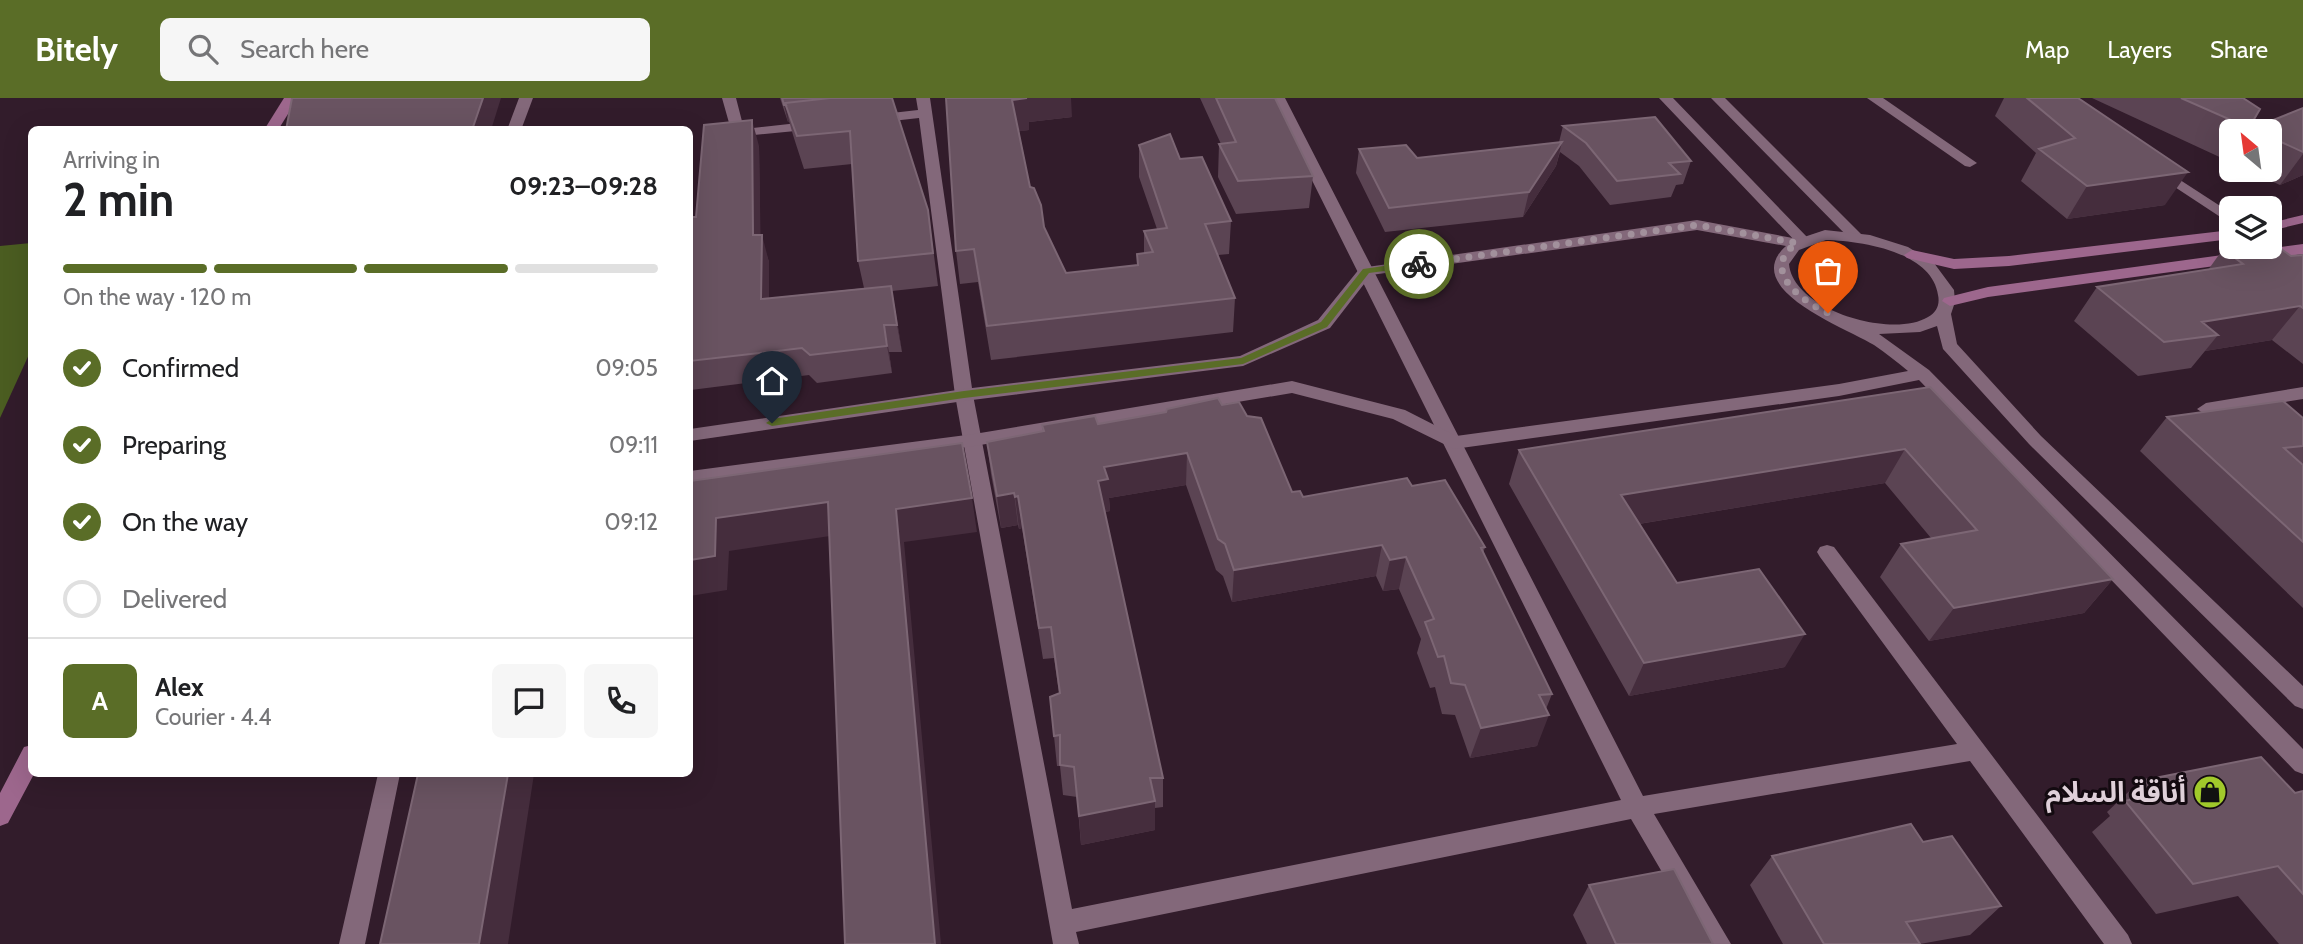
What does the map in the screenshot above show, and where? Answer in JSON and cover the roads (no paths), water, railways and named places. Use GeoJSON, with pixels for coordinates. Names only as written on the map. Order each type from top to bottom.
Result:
{"type":"FeatureCollection","features":[{"type":"Feature","properties":{"kind":"main road"},"geometry":{"type":"LineString","coordinates":[[274,126],[292,98]]}},
{"type":"Feature","properties":{"kind":"main road"},"geometry":{"type":"LineString","coordinates":[[2282,223],[2303,219]]}},
{"type":"Feature","properties":{"kind":"main road"},"geometry":{"type":"LineString","coordinates":[[1912,255],[1954,264],[2008,261],[2219,235]]}},
{"type":"Feature","properties":{"kind":"main road"},"geometry":{"type":"LineString","coordinates":[[2282,253],[2303,249]]}},
{"type":"Feature","properties":{"kind":"main road"},"geometry":{"type":"LineString","coordinates":[[1947,308],[1988,292],[2244,259]]}},
{"type":"Feature","properties":{"kind":"main road"},"geometry":{"type":"LineString","coordinates":[[0,816],[28,762]]}},
{"type":"Feature","properties":{"kind":"street"},"geometry":{"type":"LineString","coordinates":[[516,126],[526,98]]}},
{"type":"Feature","properties":{"kind":"street"},"geometry":{"type":"LineString","coordinates":[[729,98],[737,134],[831,124]]}},
{"type":"Feature","properties":{"kind":"street"},"geometry":{"type":"LineString","coordinates":[[1278,98],[1637,807],[1718,944]]}},
{"type":"Feature","properties":{"kind":"street"},"geometry":{"type":"LineString","coordinates":[[1666,98],[1799,242]]}},
{"type":"Feature","properties":{"kind":"street"},"geometry":{"type":"LineString","coordinates":[[1718,98],[1856,236]]}},
{"type":"Feature","properties":{"kind":"street"},"geometry":{"type":"LineString","coordinates":[[1874,98],[1970,163]]}},
{"type":"Feature","properties":{"kind":"street"},"geometry":{"type":"LineString","coordinates":[[858,121],[924,106],[964,395],[1065,934],[1637,807],[1973,751]]}},
{"type":"Feature","properties":{"kind":"street"},"geometry":{"type":"LineString","coordinates":[[2143,159],[2219,212]]}},
{"type":"Feature","properties":{"kind":"street"},"geometry":{"type":"LineString","coordinates":[[693,435],[964,395],[1243,361],[1324,324],[1366,271],[1697,225],[1799,242]]}},
{"type":"Feature","properties":{"kind":"street"},"geometry":{"type":"LineString","coordinates":[[2303,700],[2035,440],[1949,345],[1947,285],[1933,269],[1912,255],[1887,244],[1856,236],[1825,235],[1799,242],[1787,250],[1781,262],[1784,277],[1795,293],[1815,307],[1881,341],[1923,374],[2303,764]]}},
{"type":"Feature","properties":{"kind":"street"},"geometry":{"type":"LineString","coordinates":[[2253,259],[2272,272]]}},
{"type":"Feature","properties":{"kind":"street"},"geometry":{"type":"LineString","coordinates":[[1840,319],[1871,328],[1901,329],[1926,325],[1947,308]]}},
{"type":"Feature","properties":{"kind":"street"},"geometry":{"type":"LineString","coordinates":[[693,478],[974,440],[1292,387],[1399,414],[1454,443],[1839,390],[1923,374]]}},
{"type":"Feature","properties":{"kind":"street"},"geometry":{"type":"LineString","coordinates":[[2206,409],[2295,394],[2303,406]]}},
{"type":"Feature","properties":{"kind":"street"},"geometry":{"type":"LineString","coordinates":[[1827,552],[2119,944]]}},
{"type":"Feature","properties":{"kind":"street"},"geometry":{"type":"LineString","coordinates":[[352,944],[388,777]]}},
{"type":"Feature","properties":{"kind":"place","name":"أناقة السلام"},"geometry":{"type":"Point","coordinates":[2210,792]}}]}
